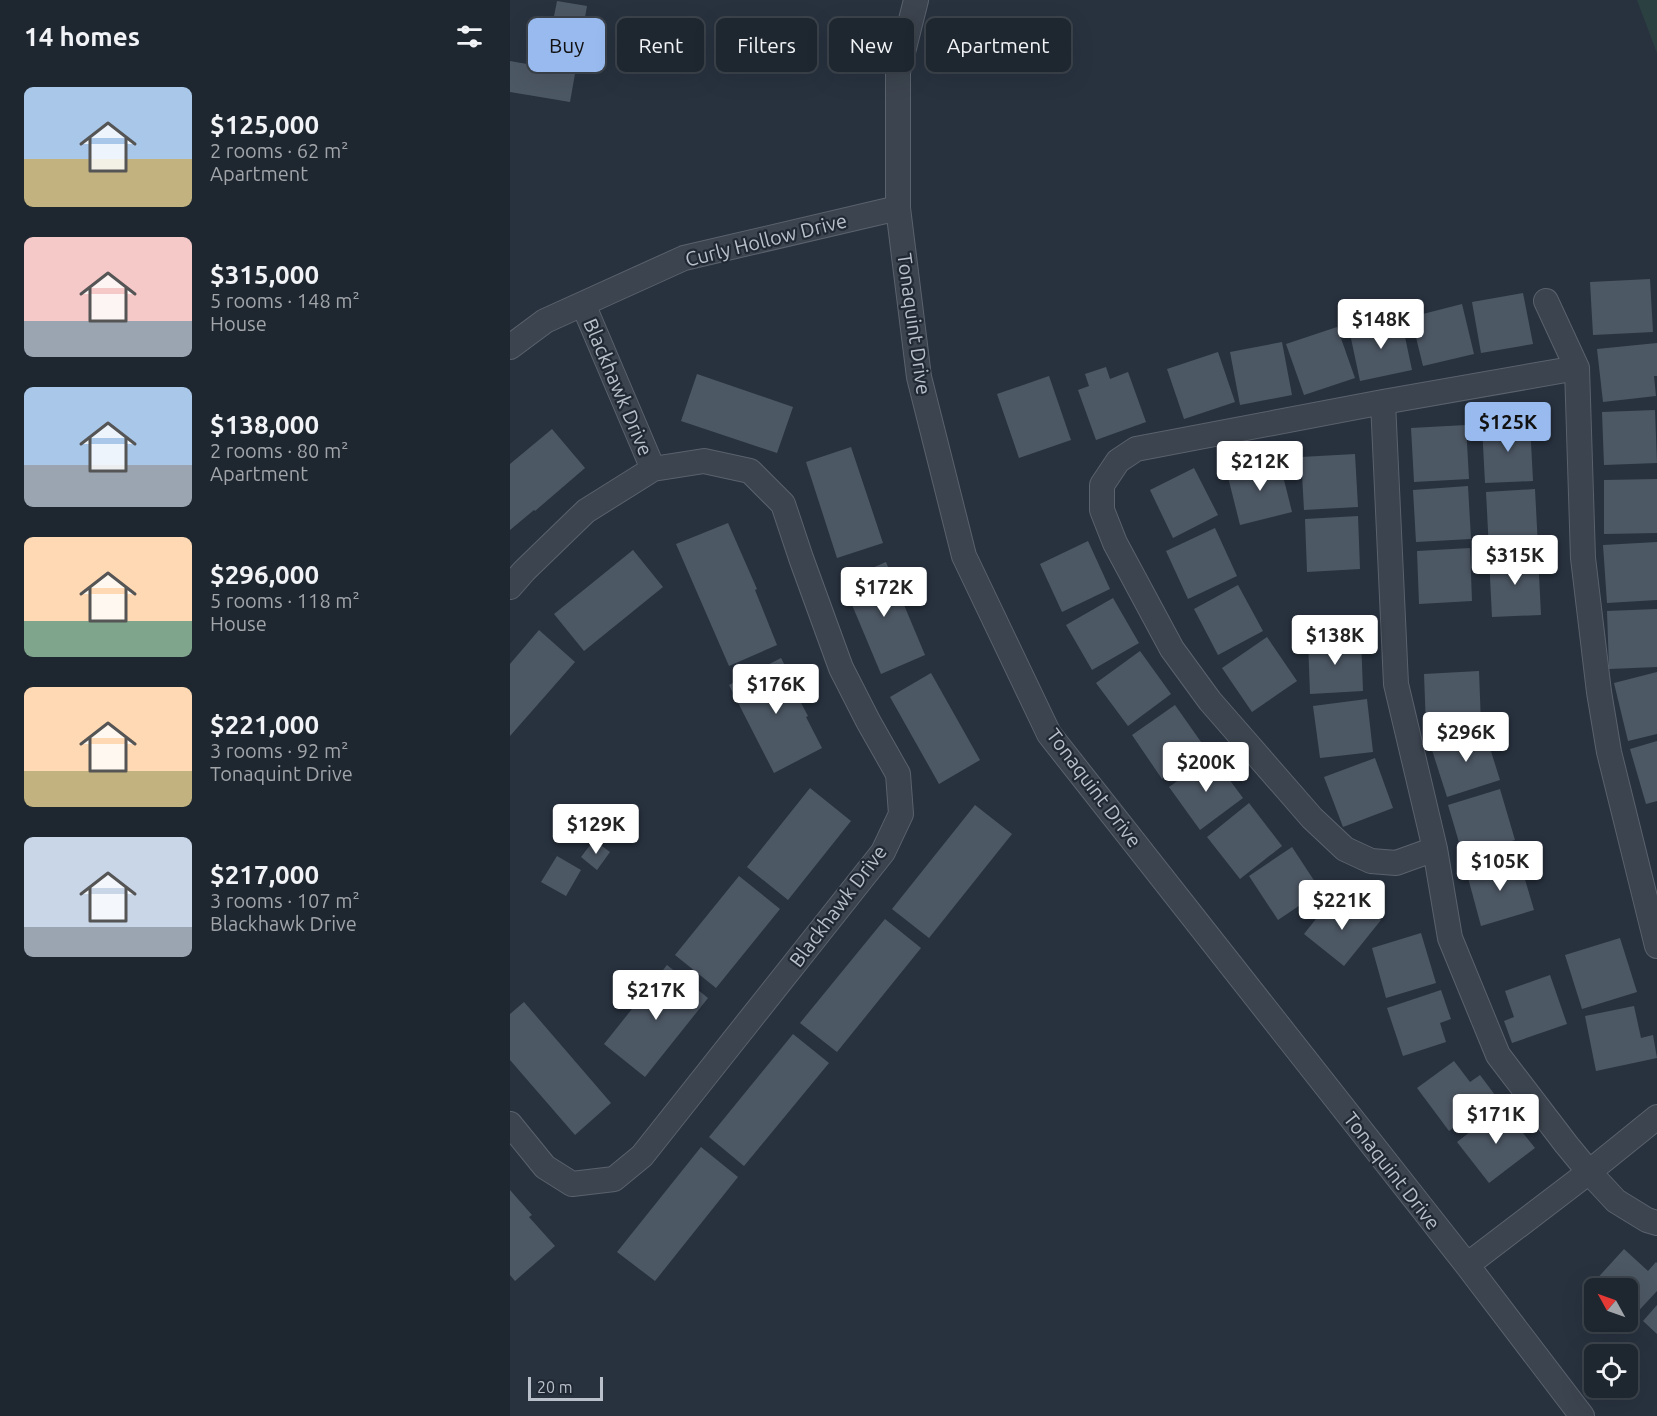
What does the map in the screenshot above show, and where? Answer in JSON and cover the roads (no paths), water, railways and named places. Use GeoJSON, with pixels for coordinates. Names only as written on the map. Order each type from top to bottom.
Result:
{"type":"FeatureCollection","features":[{"type":"Feature","properties":{"kind":"street","name":"Tonaquint Drive"},"geometry":{"type":"LineString","coordinates":[[916,0],[898,72],[898,208],[919,377],[964,556],[1049,734],[1467,1265],[1582,1416]]}},
{"type":"Feature","properties":{"kind":"street","name":"Curly Hollow Drive"},"geometry":{"type":"LineString","coordinates":[[510,347],[545,321],[684,258],[898,208]]}},
{"type":"Feature","properties":{"kind":"street"},"geometry":{"type":"LineString","coordinates":[[1546,301],[1577,368],[1583,558],[1599,692],[1609,752],[1657,946]]}},
{"type":"Feature","properties":{"kind":"street","name":"Blackhawk Drive"},"geometry":{"type":"LineString","coordinates":[[583,304],[653,469]]}},
{"type":"Feature","properties":{"kind":"street"},"geometry":{"type":"LineString","coordinates":[[1435,849],[1396,863],[1371,861],[1345,849],[1312,818],[1210,701],[1172,649],[1115,543],[1102,510],[1102,485],[1118,461],[1136,449],[1577,368]]}},
{"type":"Feature","properties":{"kind":"street"},"geometry":{"type":"LineString","coordinates":[[1383,402],[1396,684],[1435,849],[1450,938],[1498,1055],[1589,1172],[1616,1201],[1647,1220],[1657,1223]]}},
{"type":"Feature","properties":{"kind":"street","name":"Blackhawk Drive"},"geometry":{"type":"LineString","coordinates":[[510,587],[585,511],[653,469],[704,461],[750,471],[783,504],[841,668],[898,774],[901,814],[883,852],[642,1156],[614,1179],[572,1184],[545,1167],[510,1124]]}},
{"type":"Feature","properties":{"kind":"street"},"geometry":{"type":"LineString","coordinates":[[1467,1265],[1657,1117]]}}]}
